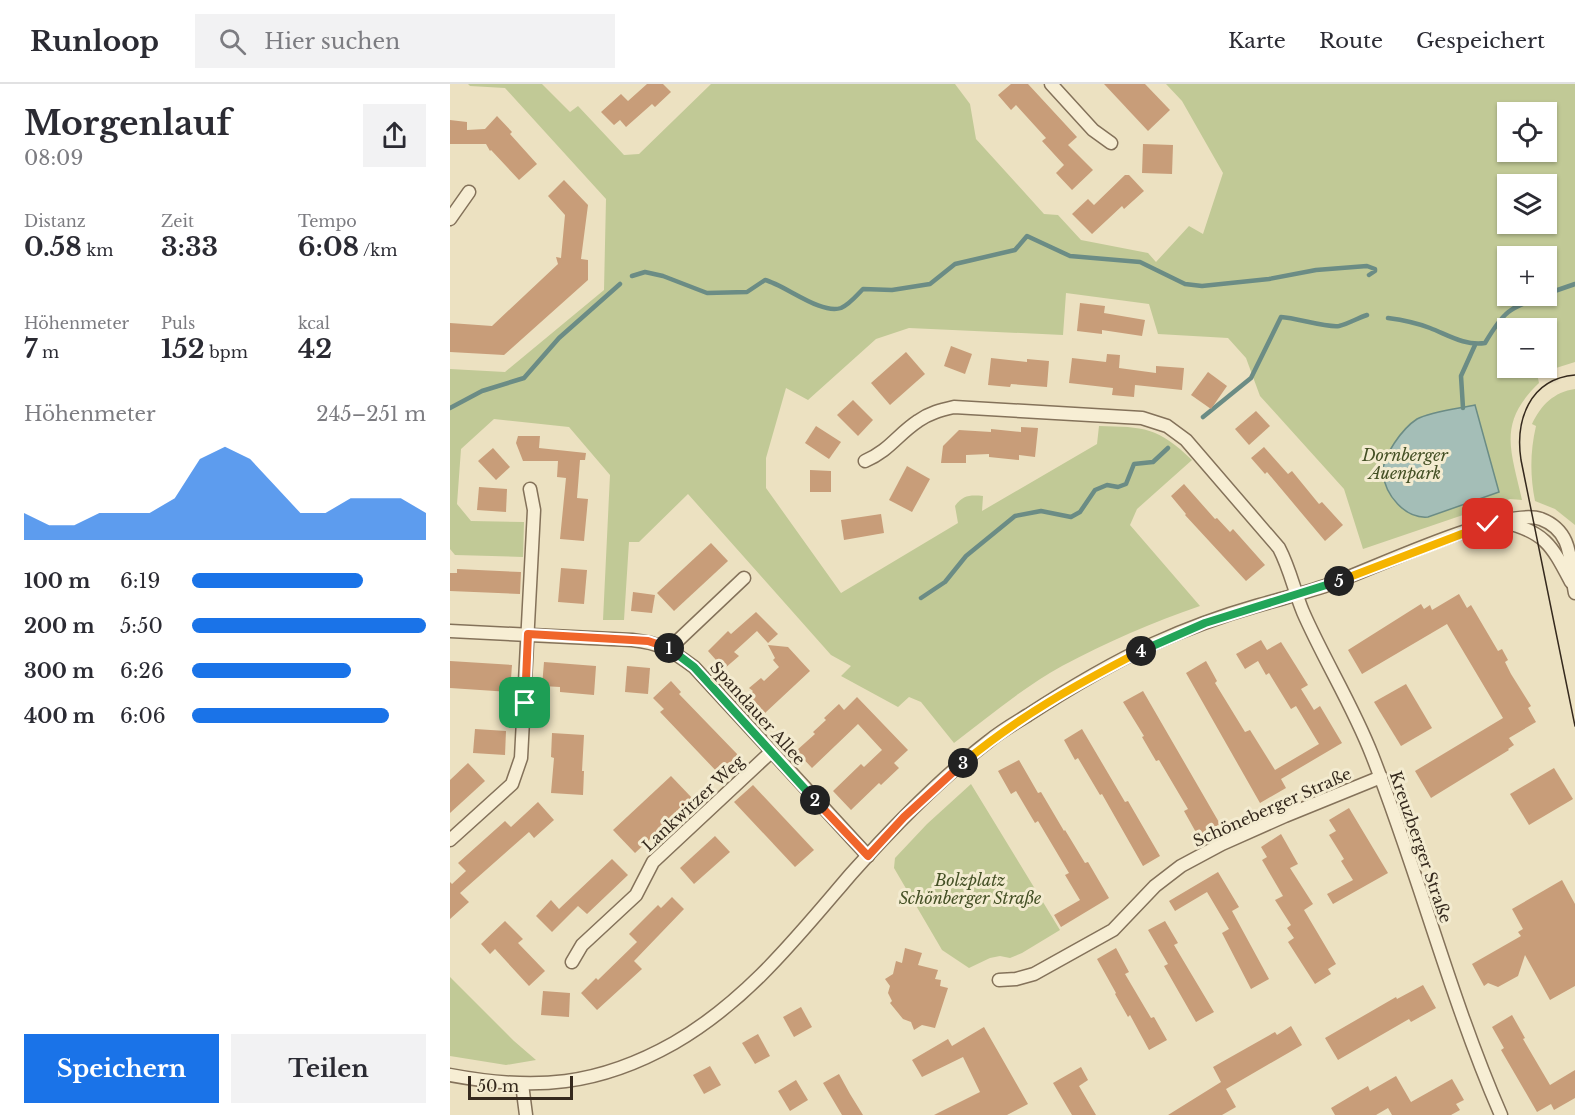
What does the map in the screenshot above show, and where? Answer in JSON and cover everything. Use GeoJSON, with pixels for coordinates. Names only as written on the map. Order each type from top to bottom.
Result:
{"type":"FeatureCollection","features":[{"type":"Feature","properties":{"kind":"street"},"geometry":{"type":"LineString","coordinates":[[1051,84],[1093,130],[1111,143]]}},
{"type":"Feature","properties":{"kind":"street"},"geometry":{"type":"LineString","coordinates":[[450,219],[470,192]]}},
{"type":"Feature","properties":{"kind":"street","name":"Kreuzberger Straße"},"geometry":{"type":"LineString","coordinates":[[865,461],[880,454],[918,421],[932,413],[954,407],[1142,418],[1167,426],[1186,440],[1279,548],[1289,567],[1303,611],[1366,740],[1381,777],[1404,840],[1461,1017],[1501,1115]]}},
{"type":"Feature","properties":{"kind":"street"},"geometry":{"type":"LineString","coordinates":[[450,840],[512,784],[521,758],[534,510],[530,489]]}},
{"type":"Feature","properties":{"kind":"street"},"geometry":{"type":"LineString","coordinates":[[450,1075],[480,1081],[522,1084],[566,1082],[608,1072],[647,1057],[709,1021],[734,1002],[779,958],[904,817],[957,767],[991,739],[1072,686],[1153,644],[1234,613],[1328,585],[1397,557],[1498,521],[1532,516],[1545,520],[1565,536],[1572,551],[1574,590]]}},
{"type":"Feature","properties":{"kind":"street"},"geometry":{"type":"LineString","coordinates":[[1498,521],[1528,529],[1543,539],[1558,557],[1574,590]]}},
{"type":"Feature","properties":{"kind":"street"},"geometry":{"type":"LineString","coordinates":[[669,649],[744,579]]}},
{"type":"Feature","properties":{"kind":"street","name":"Spandauer Allee"},"geometry":{"type":"LineString","coordinates":[[450,630],[648,641],[669,649],[694,667],[868,856]]}},
{"type":"Feature","properties":{"kind":"street","name":"Lankwitzer Weg"},"geometry":{"type":"LineString","coordinates":[[572,962],[582,945],[636,895],[653,862],[771,753]]}},
{"type":"Feature","properties":{"kind":"street","name":"Schöneberger Straße"},"geometry":{"type":"LineString","coordinates":[[999,980],[1016,979],[1034,974],[1113,930],[1155,886],[1181,866],[1222,844],[1381,777]]}},
{"type":"Feature","properties":{"kind":"street"},"geometry":{"type":"LineString","coordinates":[[522,1084],[526,1115]]}},
{"type":"Feature","properties":{"kind":"green space","name":"Dornberger Auenpark"},"geometry":{"type":"Polygon","coordinates":[[[468,84],[542,84],[570,112],[578,106],[624,155],[639,154],[711,84],[955,84],[970,104],[976,139],[1044,214],[1058,215],[1081,240],[1148,253],[1156,262],[1189,226],[1203,234],[1223,173],[1182,101],[1166,84],[1575,84],[1575,362],[1557,368],[1557,318],[1497,318],[1497,378],[1538,378],[1539,383],[1526,397],[1512,424],[1511,452],[1522,500],[1510,499],[1363,549],[1344,489],[1260,396],[1246,358],[1228,338],[1158,334],[1149,304],[1066,293],[1063,335],[909,328],[876,339],[808,400],[786,388],[766,458],[766,488],[841,593],[958,523],[955,506],[964,498],[983,496],[982,511],[1097,444],[1099,426],[1139,428],[1150,431],[1169,441],[1192,460],[1137,509],[1130,525],[1200,606],[1130,633],[1062,666],[1020,692],[954,743],[921,702],[909,697],[898,707],[841,676],[851,666],[831,655],[688,494],[639,542],[629,542],[624,620],[603,620],[610,475],[569,427],[494,419],[461,449],[457,504],[471,521],[524,522],[523,557],[455,555],[450,549],[450,369],[505,372],[604,290],[606,199],[505,88],[468,84]]]}},
{"type":"Feature","properties":{"kind":"green space"},"geometry":{"type":"Polygon","coordinates":[[[1575,389],[1575,525],[1555,509],[1535,501],[1531,464],[1536,426],[1532,424],[1536,417],[1549,400],[1575,389]]]}},
{"type":"Feature","properties":{"kind":"green space","name":"Bolzplatz Schönberger Straße"},"geometry":{"type":"Polygon","coordinates":[[[971,784],[1060,930],[1022,953],[1010,958],[1000,956],[990,958],[969,968],[942,950],[894,868],[895,858],[927,824],[971,784]]]}},
{"type":"Feature","properties":{"kind":"green space"},"geometry":{"type":"Polygon","coordinates":[[[450,977],[536,1060],[506,1065],[450,1056],[450,977]]]}},
{"type":"Feature","properties":{"kind":"water"},"geometry":{"type":"Polygon","coordinates":[[[1475,405],[1499,492],[1428,517],[1420,517],[1404,510],[1392,497],[1383,473],[1386,459],[1394,443],[1417,419],[1437,412],[1475,405]]]}},
{"type":"Feature","properties":{"kind":"building"},"geometry":{"type":"Polygon","coordinates":[[[647,84],[663,84],[671,92],[655,107],[652,104],[626,127],[620,120],[614,125],[601,112],[621,94],[628,101],[647,84]]]}},
{"type":"Feature","properties":{"kind":"building"},"geometry":{"type":"Polygon","coordinates":[[[1011,84],[1028,84],[1077,137],[1068,145],[1093,170],[1072,190],[1056,173],[1064,165],[1042,141],[1046,138],[1016,105],[1011,110],[998,95],[1011,84]]]}},
{"type":"Feature","properties":{"kind":"building"},"geometry":{"type":"Polygon","coordinates":[[[1104,84],[1145,84],[1170,110],[1148,131],[1104,84]]]}},
{"type":"Feature","properties":{"kind":"building"},"geometry":{"type":"Polygon","coordinates":[[[497,116],[537,164],[519,180],[486,144],[450,144],[450,120],[467,122],[467,130],[485,129],[497,116]]]}},
{"type":"Feature","properties":{"kind":"building"},"geometry":{"type":"Polygon","coordinates":[[[1143,144],[1173,145],[1172,174],[1142,173],[1143,144]]]}},
{"type":"Feature","properties":{"kind":"building"},"geometry":{"type":"Polygon","coordinates":[[[1125,175],[1129,175],[1144,191],[1124,209],[1122,206],[1092,234],[1072,214],[1088,199],[1094,205],[1125,175]]]}},
{"type":"Feature","properties":{"kind":"building"},"geometry":{"type":"Polygon","coordinates":[[[564,180],[588,205],[581,259],[588,260],[588,280],[504,355],[450,352],[450,323],[492,326],[558,264],[556,257],[561,258],[565,215],[548,196],[564,180]]]}},
{"type":"Feature","properties":{"kind":"building"},"geometry":{"type":"Polygon","coordinates":[[[1080,303],[1105,306],[1104,313],[1145,320],[1142,336],[1102,330],[1102,334],[1077,331],[1080,303]]]}},
{"type":"Feature","properties":{"kind":"building"},"geometry":{"type":"Polygon","coordinates":[[[951,346],[972,354],[965,374],[944,366],[951,346]]]}},
{"type":"Feature","properties":{"kind":"building"},"geometry":{"type":"Polygon","coordinates":[[[906,352],[925,374],[890,405],[871,383],[906,352]]]}},
{"type":"Feature","properties":{"kind":"building"},"geometry":{"type":"Polygon","coordinates":[[[1107,354],[1120,355],[1119,368],[1156,373],[1156,366],[1184,368],[1182,390],[1135,385],[1134,397],[1112,395],[1113,388],[1069,383],[1072,358],[1106,362],[1107,354]]]}},
{"type":"Feature","properties":{"kind":"building"},"geometry":{"type":"Polygon","coordinates":[[[991,358],[1027,362],[1027,359],[1049,361],[1047,387],[988,385],[991,358]]]}},
{"type":"Feature","properties":{"kind":"building"},"geometry":{"type":"Polygon","coordinates":[[[1208,372],[1227,386],[1211,409],[1191,395],[1208,372]]]}},
{"type":"Feature","properties":{"kind":"building"},"geometry":{"type":"Polygon","coordinates":[[[853,400],[873,420],[858,436],[837,415],[853,400]]]}},
{"type":"Feature","properties":{"kind":"building"},"geometry":{"type":"Polygon","coordinates":[[[1256,411],[1270,426],[1249,445],[1235,429],[1256,411]]]}},
{"type":"Feature","properties":{"kind":"building"},"geometry":{"type":"Polygon","coordinates":[[[816,426],[841,442],[829,459],[805,443],[816,426]]]}},
{"type":"Feature","properties":{"kind":"building"},"geometry":{"type":"Polygon","coordinates":[[[1021,427],[1038,428],[1035,457],[1019,455],[1019,460],[989,457],[989,454],[966,455],[966,463],[941,463],[943,446],[959,430],[991,432],[991,429],[1021,432],[1021,427]]]}},
{"type":"Feature","properties":{"kind":"building"},"geometry":{"type":"Polygon","coordinates":[[[518,436],[540,436],[539,448],[586,453],[585,460],[580,460],[577,498],[588,499],[584,541],[560,539],[566,478],[557,477],[558,461],[523,461],[516,443],[518,436]]]}},
{"type":"Feature","properties":{"kind":"building"},"geometry":{"type":"Polygon","coordinates":[[[1264,447],[1288,474],[1292,471],[1319,504],[1322,502],[1343,525],[1325,541],[1267,472],[1265,474],[1251,458],[1264,447]]]}},
{"type":"Feature","properties":{"kind":"building"},"geometry":{"type":"Polygon","coordinates":[[[493,448],[510,467],[496,480],[478,461],[493,448]]]}},
{"type":"Feature","properties":{"kind":"building"},"geometry":{"type":"Polygon","coordinates":[[[907,466],[930,479],[912,512],[889,500],[907,466]]]}},
{"type":"Feature","properties":{"kind":"building"},"geometry":{"type":"Polygon","coordinates":[[[810,470],[831,471],[831,492],[810,492],[810,470]]]}},
{"type":"Feature","properties":{"kind":"building"},"geometry":{"type":"Polygon","coordinates":[[[1184,484],[1215,519],[1217,518],[1230,532],[1233,529],[1265,565],[1246,581],[1185,515],[1171,496],[1184,484]]]}},
{"type":"Feature","properties":{"kind":"building"},"geometry":{"type":"Polygon","coordinates":[[[479,487],[507,489],[506,512],[477,510],[479,487]]]}},
{"type":"Feature","properties":{"kind":"building"},"geometry":{"type":"Polygon","coordinates":[[[881,514],[884,533],[844,540],[841,520],[881,514]]]}},
{"type":"Feature","properties":{"kind":"building"},"geometry":{"type":"Polygon","coordinates":[[[711,543],[728,561],[674,611],[657,593],[711,543]]]}},
{"type":"Feature","properties":{"kind":"building"},"geometry":{"type":"Polygon","coordinates":[[[561,568],[587,570],[584,604],[558,602],[561,568]]]}},
{"type":"Feature","properties":{"kind":"building"},"geometry":{"type":"Polygon","coordinates":[[[457,569],[521,572],[520,594],[450,591],[450,573],[457,573],[457,569]]]}},
{"type":"Feature","properties":{"kind":"building"},"geometry":{"type":"Polygon","coordinates":[[[633,592],[655,595],[652,613],[631,611],[633,592]]]}},
{"type":"Feature","properties":{"kind":"building"},"geometry":{"type":"Polygon","coordinates":[[[1459,594],[1467,608],[1471,605],[1498,651],[1502,649],[1508,660],[1505,662],[1531,706],[1528,708],[1536,722],[1509,738],[1514,745],[1509,750],[1431,798],[1415,771],[1503,718],[1447,624],[1362,674],[1348,650],[1421,604],[1424,609],[1430,605],[1432,610],[1459,594]]]}},
{"type":"Feature","properties":{"kind":"building"},"geometry":{"type":"Polygon","coordinates":[[[756,612],[778,634],[768,643],[757,631],[734,652],[739,656],[724,669],[708,651],[728,631],[731,634],[756,612]]]}},
{"type":"Feature","properties":{"kind":"building"},"geometry":{"type":"Polygon","coordinates":[[[1261,640],[1267,650],[1281,642],[1308,685],[1301,689],[1314,710],[1320,706],[1342,743],[1281,779],[1286,788],[1260,803],[1186,673],[1206,661],[1217,681],[1215,683],[1245,732],[1250,730],[1275,770],[1319,744],[1296,706],[1291,709],[1269,673],[1266,675],[1258,661],[1245,669],[1236,654],[1261,640]]]}},
{"type":"Feature","properties":{"kind":"building"},"geometry":{"type":"Polygon","coordinates":[[[768,645],[788,647],[810,671],[765,713],[749,695],[753,691],[749,688],[761,678],[764,681],[779,667],[773,660],[775,658],[768,645]]]}},
{"type":"Feature","properties":{"kind":"building"},"geometry":{"type":"Polygon","coordinates":[[[450,661],[512,665],[510,692],[450,688],[450,661]]]}},
{"type":"Feature","properties":{"kind":"building"},"geometry":{"type":"Polygon","coordinates":[[[544,662],[596,666],[594,695],[560,692],[560,687],[542,686],[544,662]]]}},
{"type":"Feature","properties":{"kind":"building"},"geometry":{"type":"Polygon","coordinates":[[[627,666],[650,668],[648,694],[625,692],[627,666]]]}},
{"type":"Feature","properties":{"kind":"building"},"geometry":{"type":"Polygon","coordinates":[[[671,681],[681,692],[679,694],[738,755],[719,774],[660,712],[664,709],[653,698],[671,681]]]}},
{"type":"Feature","properties":{"kind":"building"},"geometry":{"type":"Polygon","coordinates":[[[1406,684],[1432,728],[1401,746],[1374,702],[1406,684]]]}},
{"type":"Feature","properties":{"kind":"building"},"geometry":{"type":"Polygon","coordinates":[[[1143,691],[1220,824],[1198,836],[1184,811],[1188,809],[1159,760],[1156,761],[1123,702],[1143,691]]]}},
{"type":"Feature","properties":{"kind":"building"},"geometry":{"type":"Polygon","coordinates":[[[857,697],[908,750],[894,763],[899,768],[881,785],[879,783],[851,810],[833,791],[861,764],[864,767],[882,750],[858,724],[812,768],[796,751],[815,734],[813,732],[826,720],[824,718],[839,704],[844,710],[857,697]]]}},
{"type":"Feature","properties":{"kind":"building"},"geometry":{"type":"Polygon","coordinates":[[[475,729],[506,731],[505,755],[473,753],[475,729]]]}},
{"type":"Feature","properties":{"kind":"building"},"geometry":{"type":"Polygon","coordinates":[[[1082,729],[1160,856],[1143,866],[1102,794],[1100,795],[1078,758],[1075,760],[1064,740],[1082,729]]]}},
{"type":"Feature","properties":{"kind":"building"},"geometry":{"type":"Polygon","coordinates":[[[552,733],[584,735],[583,795],[551,793],[554,758],[551,757],[552,733]]]}},
{"type":"Feature","properties":{"kind":"building"},"geometry":{"type":"Polygon","coordinates":[[[1019,760],[1038,793],[1041,792],[1109,898],[1061,927],[1054,915],[1080,900],[1065,875],[1069,873],[1038,821],[1035,823],[1016,791],[1011,794],[998,771],[1019,760]]]}},
{"type":"Feature","properties":{"kind":"building"},"geometry":{"type":"Polygon","coordinates":[[[468,763],[485,781],[450,813],[450,780],[468,763]]]}},
{"type":"Feature","properties":{"kind":"building"},"geometry":{"type":"Polygon","coordinates":[[[1554,768],[1573,799],[1529,825],[1510,794],[1554,768]]]}},
{"type":"Feature","properties":{"kind":"building"},"geometry":{"type":"Polygon","coordinates":[[[671,776],[693,799],[635,853],[613,830],[671,776]]]}},
{"type":"Feature","properties":{"kind":"building"},"geometry":{"type":"Polygon","coordinates":[[[753,785],[814,850],[795,867],[734,802],[753,785]]]}},
{"type":"Feature","properties":{"kind":"building"},"geometry":{"type":"Polygon","coordinates":[[[538,802],[554,820],[534,838],[529,832],[460,893],[469,902],[450,919],[450,882],[452,884],[466,871],[458,863],[505,821],[511,827],[538,802]]]}},
{"type":"Feature","properties":{"kind":"building"},"geometry":{"type":"Polygon","coordinates":[[[1349,808],[1388,873],[1333,904],[1327,894],[1353,880],[1341,861],[1344,859],[1329,835],[1336,831],[1329,820],[1349,808]]]}},
{"type":"Feature","properties":{"kind":"building"},"geometry":{"type":"Polygon","coordinates":[[[1281,834],[1298,864],[1290,868],[1313,904],[1304,910],[1336,964],[1328,969],[1331,974],[1315,984],[1288,942],[1294,938],[1287,928],[1291,925],[1275,900],[1283,896],[1262,860],[1267,857],[1261,847],[1281,834]]]}},
{"type":"Feature","properties":{"kind":"building"},"geometry":{"type":"Polygon","coordinates":[[[715,836],[730,852],[694,884],[680,868],[715,836]]]}},
{"type":"Feature","properties":{"kind":"building"},"geometry":{"type":"Polygon","coordinates":[[[612,859],[628,875],[587,914],[578,906],[552,932],[536,916],[551,900],[559,909],[612,859]]]}},
{"type":"Feature","properties":{"kind":"building"},"geometry":{"type":"Polygon","coordinates":[[[1218,872],[1239,907],[1232,911],[1269,979],[1251,989],[1222,933],[1229,929],[1207,892],[1175,911],[1169,901],[1218,872]]]}},
{"type":"Feature","properties":{"kind":"building"},"geometry":{"type":"Polygon","coordinates":[[[1562,880],[1575,904],[1575,986],[1550,1000],[1525,955],[1518,976],[1498,987],[1488,983],[1484,986],[1472,964],[1521,936],[1518,932],[1523,929],[1512,909],[1562,880]]]}},
{"type":"Feature","properties":{"kind":"building"},"geometry":{"type":"Polygon","coordinates":[[[672,897],[684,909],[634,961],[642,969],[597,1010],[581,993],[596,978],[598,980],[637,942],[629,934],[658,905],[661,908],[672,897]]]}},
{"type":"Feature","properties":{"kind":"building"},"geometry":{"type":"Polygon","coordinates":[[[505,921],[523,939],[518,943],[545,971],[529,986],[495,949],[490,954],[481,944],[505,921]]]}},
{"type":"Feature","properties":{"kind":"building"},"geometry":{"type":"Polygon","coordinates":[[[1165,921],[1178,943],[1174,945],[1214,1012],[1196,1022],[1164,966],[1168,964],[1148,930],[1165,921]]]}},
{"type":"Feature","properties":{"kind":"building"},"geometry":{"type":"Polygon","coordinates":[[[905,948],[922,953],[918,965],[938,970],[935,979],[941,980],[940,986],[948,988],[935,1028],[922,1025],[914,1030],[911,1022],[903,1019],[890,1003],[892,1001],[888,993],[890,986],[885,979],[893,974],[896,961],[902,963],[905,948]]]}},
{"type":"Feature","properties":{"kind":"building"},"geometry":{"type":"Polygon","coordinates":[[[1116,948],[1129,972],[1125,974],[1167,1040],[1149,1050],[1130,1015],[1128,1017],[1097,959],[1116,948]]]}},
{"type":"Feature","properties":{"kind":"building"},"geometry":{"type":"Polygon","coordinates":[[[1423,985],[1436,1008],[1411,1022],[1409,1019],[1338,1060],[1325,1038],[1396,997],[1397,999],[1423,985]]]}},
{"type":"Feature","properties":{"kind":"building"},"geometry":{"type":"Polygon","coordinates":[[[543,991],[570,993],[569,1017],[541,1015],[543,991]]]}},
{"type":"Feature","properties":{"kind":"building"},"geometry":{"type":"Polygon","coordinates":[[[801,1007],[812,1027],[794,1037],[783,1017],[801,1007]]]}},
{"type":"Feature","properties":{"kind":"building"},"geometry":{"type":"Polygon","coordinates":[[[1512,1015],[1550,1085],[1575,1070],[1575,1098],[1554,1110],[1551,1104],[1537,1112],[1501,1050],[1504,1048],[1492,1027],[1512,1015]]]}},
{"type":"Feature","properties":{"kind":"building"},"geometry":{"type":"Polygon","coordinates":[[[1291,1026],[1302,1045],[1226,1089],[1236,1107],[1222,1115],[1168,1115],[1221,1082],[1213,1067],[1275,1032],[1277,1035],[1291,1026]]]}},
{"type":"Feature","properties":{"kind":"building"},"geometry":{"type":"Polygon","coordinates":[[[984,1027],[1028,1104],[1007,1115],[934,1115],[980,1092],[963,1057],[922,1077],[912,1060],[948,1039],[952,1046],[984,1027]]]}},
{"type":"Feature","properties":{"kind":"building"},"geometry":{"type":"Polygon","coordinates":[[[758,1034],[770,1056],[755,1064],[742,1043],[758,1034]]]}},
{"type":"Feature","properties":{"kind":"building"},"geometry":{"type":"Polygon","coordinates":[[[710,1066],[721,1085],[704,1094],[693,1075],[710,1066]]]}},
{"type":"Feature","properties":{"kind":"building"},"geometry":{"type":"Polygon","coordinates":[[[1081,1067],[1088,1080],[1079,1086],[1096,1115],[1072,1115],[1053,1083],[1081,1067]]]}},
{"type":"Feature","properties":{"kind":"building"},"geometry":{"type":"Polygon","coordinates":[[[839,1074],[863,1115],[842,1115],[823,1083],[839,1074]]]}},
{"type":"Feature","properties":{"kind":"building"},"geometry":{"type":"Polygon","coordinates":[[[1396,1076],[1411,1102],[1452,1079],[1464,1100],[1456,1104],[1460,1110],[1451,1115],[1392,1115],[1388,1108],[1376,1115],[1335,1115],[1331,1108],[1368,1086],[1370,1091],[1396,1076]]]}},
{"type":"Feature","properties":{"kind":"building"},"geometry":{"type":"Polygon","coordinates":[[[796,1080],[808,1100],[790,1111],[778,1091],[796,1080]]]}},
{"type":"Feature","properties":{"kind":"waterway"},"geometry":{"type":"LineString","coordinates":[[632,276],[645,272],[663,276],[707,293],[747,292],[765,280],[813,304],[833,309],[841,308],[863,289],[892,290],[930,284],[955,264],[1015,250],[1027,236],[1070,256],[1140,262],[1185,284],[1202,286],[1269,279],[1316,270],[1367,266],[1375,269],[1369,275]]}},
{"type":"Feature","properties":{"kind":"waterway"},"geometry":{"type":"LineString","coordinates":[[450,408],[482,391],[524,378],[559,338],[620,284]]}},
{"type":"Feature","properties":{"kind":"waterway"},"geometry":{"type":"LineString","coordinates":[[1557,290],[1575,284]]}},
{"type":"Feature","properties":{"kind":"waterway"},"geometry":{"type":"LineString","coordinates":[[1388,318],[1420,325],[1478,344],[1485,343],[1503,317],[1518,306]]}},
{"type":"Feature","properties":{"kind":"waterway"},"geometry":{"type":"LineString","coordinates":[[1203,417],[1251,378],[1281,317],[1339,326],[1367,315]]}},
{"type":"Feature","properties":{"kind":"waterway"},"geometry":{"type":"LineString","coordinates":[[1463,408],[1461,376],[1475,345]]}},
{"type":"Feature","properties":{"kind":"waterway"},"geometry":{"type":"LineString","coordinates":[[921,598],[945,582],[966,556],[1015,516],[1041,511],[1071,517],[1080,512],[1095,490],[1107,485],[1118,487],[1126,484],[1134,464],[1153,462],[1168,448]]}},
{"type":"Feature","properties":{"kind":"tram line"},"geometry":{"type":"LineString","coordinates":[[1575,375],[1559,378],[1546,384],[1536,393],[1528,404],[1520,431],[1521,460],[1575,726]]}},
{"type":"Feature","properties":{"kind":"route"},"geometry":{"type":"LineString","coordinates":[[525,703],[528,634],[648,641],[669,649],[694,667],[868,856],[904,817],[957,767],[991,739],[1072,686],[1153,644],[1205,623],[1328,585],[1488,524]]}}]}
